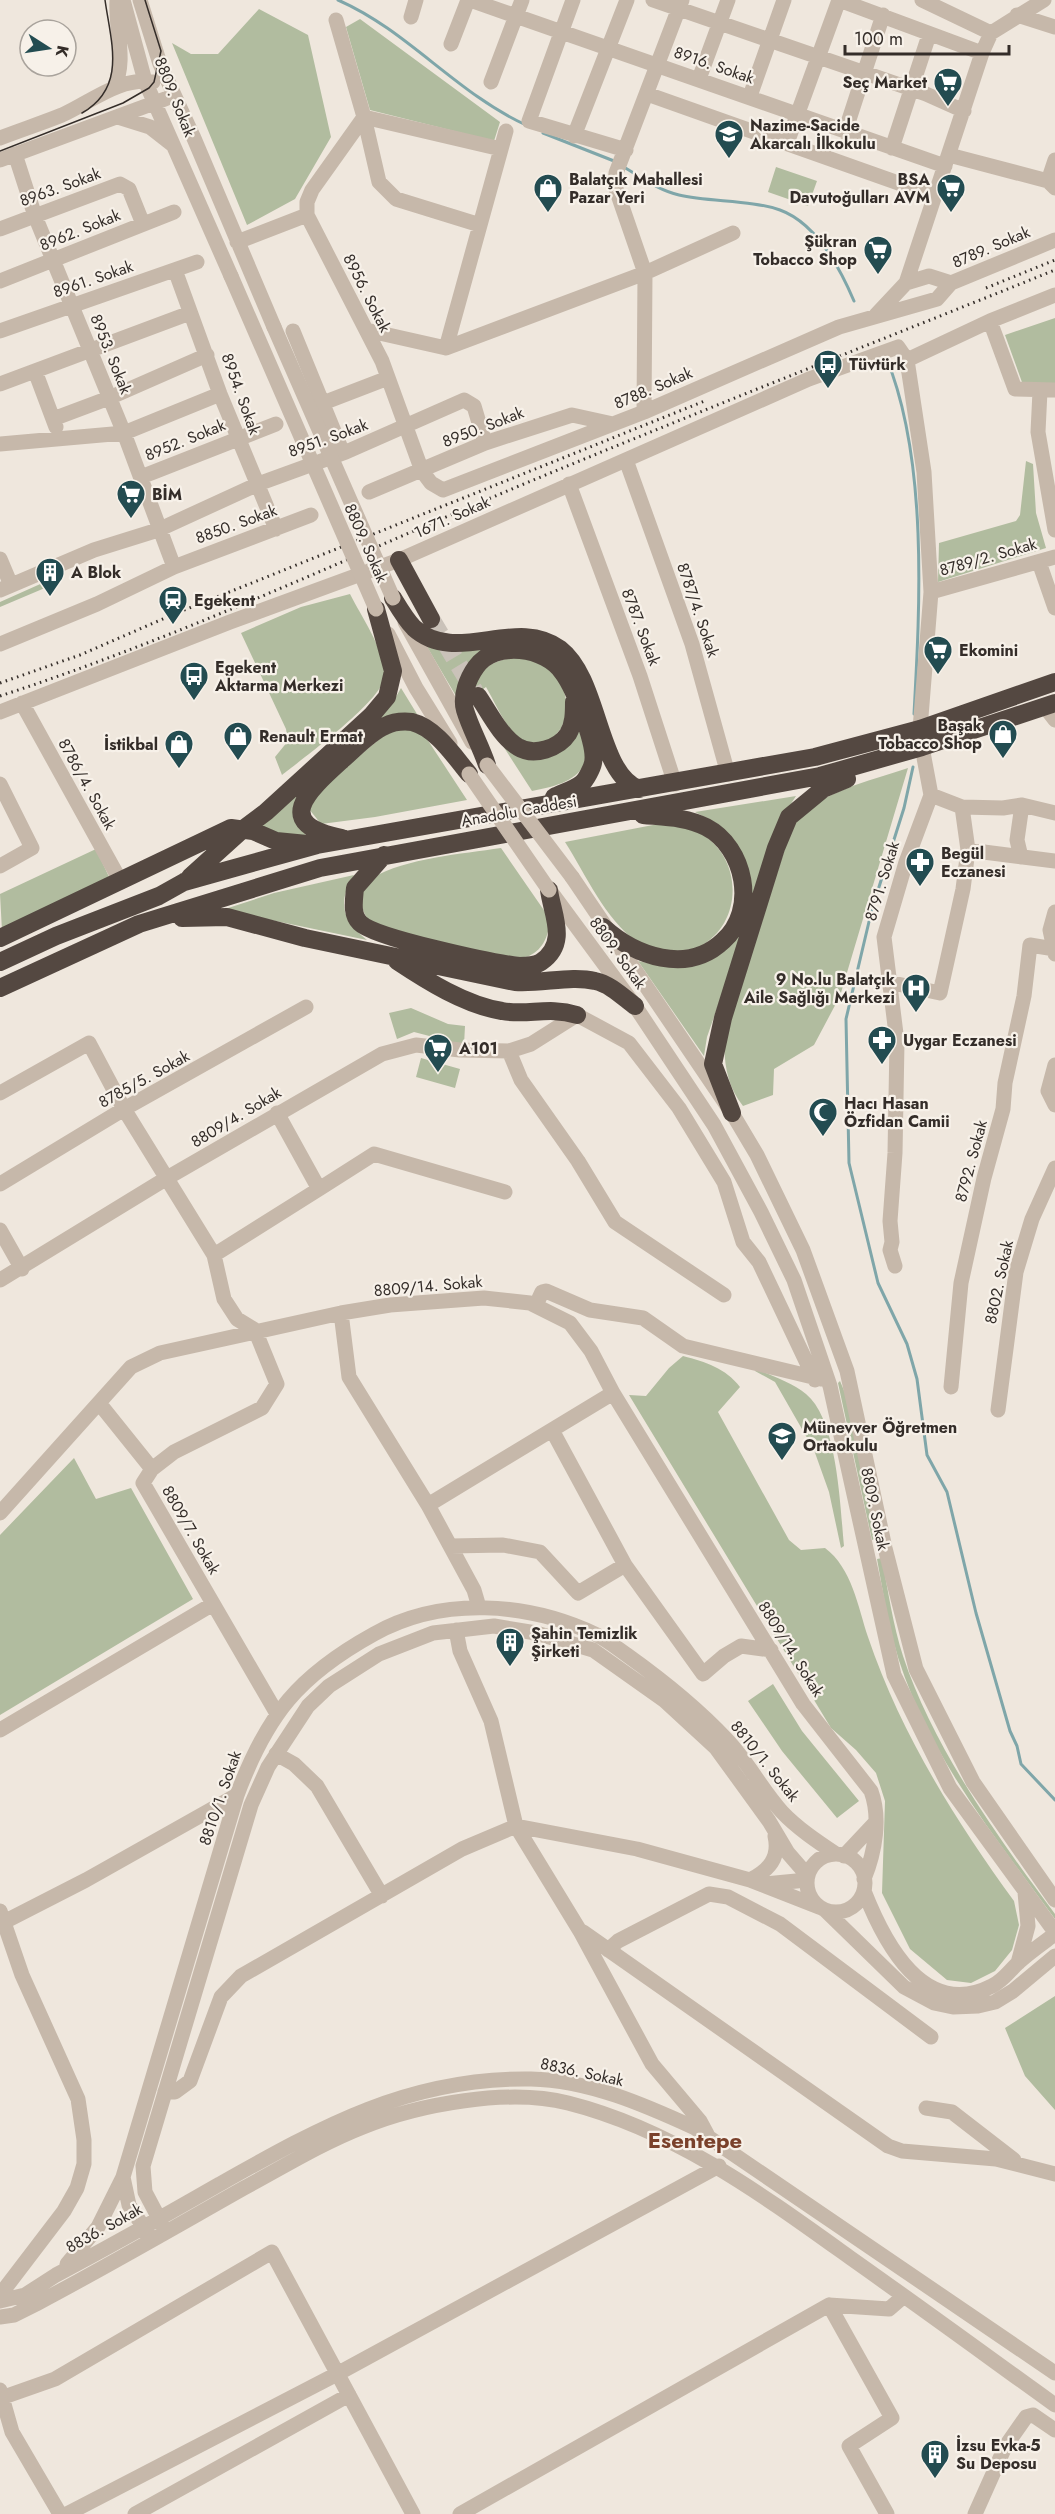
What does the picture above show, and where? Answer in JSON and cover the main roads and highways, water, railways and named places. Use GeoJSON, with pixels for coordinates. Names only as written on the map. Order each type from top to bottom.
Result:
{"type":"FeatureCollection","features":[{"type":"Feature","properties":{"kind":"highway"},"geometry":{"type":"LineString","coordinates":[[399,560],[431,619]]}},
{"type":"Feature","properties":{"kind":"highway"},"geometry":{"type":"LineString","coordinates":[[393,598],[414,627],[423,634],[450,643],[526,636],[558,648],[571,660],[583,679],[616,768],[630,786],[639,789]]}},
{"type":"Feature","properties":{"kind":"highway"},"geometry":{"type":"LineString","coordinates":[[184,882],[242,830],[266,812],[371,716],[387,697],[393,671],[376,609]]}},
{"type":"Feature","properties":{"kind":"highway"},"geometry":{"type":"LineString","coordinates":[[487,765],[465,709],[464,696],[471,674],[488,656],[510,650],[527,651],[548,659],[563,672],[590,737],[593,763],[583,782],[539,805]]}},
{"type":"Feature","properties":{"kind":"highway","name":"Anadolu Caddesi"},"geometry":{"type":"LineString","coordinates":[[0,962],[56,936],[159,896],[184,882],[317,845],[539,805],[675,784],[815,757],[920,729],[1055,682]]}},
{"type":"Feature","properties":{"kind":"highway"},"geometry":{"type":"LineString","coordinates":[[478,696],[509,739],[520,749],[540,751],[560,744],[569,733],[573,721],[574,698]]}},
{"type":"Feature","properties":{"kind":"highway","name":"Anadolu Caddesi"},"geometry":{"type":"LineString","coordinates":[[0,988],[139,924],[320,868],[820,776],[1052,710]]}},
{"type":"Feature","properties":{"kind":"highway"},"geometry":{"type":"LineString","coordinates":[[346,839],[330,836],[307,824],[302,816],[304,798],[313,786],[381,728],[395,722],[409,722],[422,726],[435,736],[469,774]]}},
{"type":"Feature","properties":{"kind":"highway"},"geometry":{"type":"LineString","coordinates":[[732,1113],[713,1064],[723,1018],[776,848],[789,817],[823,789],[922,747]]}},
{"type":"Feature","properties":{"kind":"highway"},"geometry":{"type":"LineString","coordinates":[[603,927],[632,949],[646,954],[683,959],[697,957],[723,942],[734,926],[741,905],[741,870],[736,856],[721,837],[685,819],[623,813]]}},
{"type":"Feature","properties":{"kind":"highway"},"geometry":{"type":"LineString","coordinates":[[0,938],[231,828],[276,841],[317,845]]}},
{"type":"Feature","properties":{"kind":"highway"},"geometry":{"type":"LineString","coordinates":[[384,855],[355,888],[355,914],[366,928],[386,937],[508,964],[531,966],[542,961],[550,952],[558,926],[549,890]]}},
{"type":"Feature","properties":{"kind":"highway"},"geometry":{"type":"LineString","coordinates":[[139,924],[190,917],[227,918],[305,938],[516,982],[541,984],[569,979],[596,981],[634,1006]]}},
{"type":"Feature","properties":{"kind":"highway"},"geometry":{"type":"LineString","coordinates":[[388,955],[426,980],[502,1011],[562,1011],[577,1015]]}},
{"type":"Feature","properties":{"kind":"waterway"},"geometry":{"type":"LineString","coordinates":[[338,0],[387,28],[477,96],[526,125]]}},
{"type":"Feature","properties":{"kind":"waterway"},"geometry":{"type":"LineString","coordinates":[[543,133],[614,161]]}},
{"type":"Feature","properties":{"kind":"waterway"},"geometry":{"type":"LineString","coordinates":[[622,166],[671,193],[769,207],[793,216],[805,225],[825,248],[842,275],[854,301]]}},
{"type":"Feature","properties":{"kind":"waterway"},"geometry":{"type":"LineString","coordinates":[[886,357],[900,397],[915,486],[919,580],[914,714]]}},
{"type":"Feature","properties":{"kind":"waterway"},"geometry":{"type":"LineString","coordinates":[[913,767],[904,808],[872,909],[846,1019],[849,1163],[878,1283],[907,1344],[917,1379],[927,1455],[947,1492],[976,1613],[1010,1731],[1017,1746],[1021,1764],[1055,1800]]}},
{"type":"Feature","properties":{"kind":"tunnel"},"geometry":{"type":"LineString","coordinates":[[431,619],[475,692]]}},
{"type":"Feature","properties":{"kind":"tram line"},"geometry":{"type":"LineString","coordinates":[[82,113],[96,102],[111,77],[112,48],[105,0]]}},
{"type":"Feature","properties":{"kind":"tram line"},"geometry":{"type":"LineString","coordinates":[[0,151],[123,103],[149,88],[154,82],[161,51],[145,0]]}},
{"type":"Feature","properties":{"kind":"railway"},"geometry":{"type":"LineString","coordinates":[[986,288],[1055,260]]}},
{"type":"Feature","properties":{"kind":"railway"},"geometry":{"type":"LineString","coordinates":[[0,696],[197,623],[586,458],[1055,270]]}},
{"type":"Feature","properties":{"kind":"railway"},"geometry":{"type":"LineString","coordinates":[[0,683],[80,655],[172,615],[707,400]]}},
{"type":"Feature","properties":{"kind":"place","name":"Seç Market"},"geometry":{"type":"Point","coordinates":[948,108]}},
{"type":"Feature","properties":{"kind":"place","name":"Nazime-Sacide Akarcalı İlkokulu"},"geometry":{"type":"Point","coordinates":[729,160]}},
{"type":"Feature","properties":{"kind":"place","name":"Balatçık Mahallesi Pazar Yeri"},"geometry":{"type":"Point","coordinates":[548,214]}},
{"type":"Feature","properties":{"kind":"place","name":"BSA Davutoğulları AVM"},"geometry":{"type":"Point","coordinates":[951,214]}},
{"type":"Feature","properties":{"kind":"place","name":"Şükran Tobacco Shop"},"geometry":{"type":"Point","coordinates":[878,276]}},
{"type":"Feature","properties":{"kind":"place","name":"Tüvtürk"},"geometry":{"type":"Point","coordinates":[828,390]}},
{"type":"Feature","properties":{"kind":"place","name":"BİM"},"geometry":{"type":"Point","coordinates":[131,520]}},
{"type":"Feature","properties":{"kind":"place","name":"A Blok"},"geometry":{"type":"Point","coordinates":[50,598]}},
{"type":"Feature","properties":{"kind":"place","name":"Egekent"},"geometry":{"type":"Point","coordinates":[173,626]}},
{"type":"Feature","properties":{"kind":"place","name":"Ekomini"},"geometry":{"type":"Point","coordinates":[938,676]}},
{"type":"Feature","properties":{"kind":"place","name":"Egekent Aktarma Merkezi"},"geometry":{"type":"Point","coordinates":[194,702]}},
{"type":"Feature","properties":{"kind":"place","name":"Başak Tobacco Shop"},"geometry":{"type":"Point","coordinates":[1003,760]}},
{"type":"Feature","properties":{"kind":"place","name":"Renault Ermat"},"geometry":{"type":"Point","coordinates":[238,762]}},
{"type":"Feature","properties":{"kind":"place","name":"İstikbal"},"geometry":{"type":"Point","coordinates":[179,770]}},
{"type":"Feature","properties":{"kind":"place","name":"Begül Eczanesi"},"geometry":{"type":"Point","coordinates":[920,888]}},
{"type":"Feature","properties":{"kind":"place","name":"9 No.lu Balatçık Aile Sağlığı Merkezi"},"geometry":{"type":"Point","coordinates":[916,1014]}},
{"type":"Feature","properties":{"kind":"place","name":"Uygar Eczanesi"},"geometry":{"type":"Point","coordinates":[882,1066]}},
{"type":"Feature","properties":{"kind":"place","name":"A101"},"geometry":{"type":"Point","coordinates":[438,1074]}},
{"type":"Feature","properties":{"kind":"place","name":"Hacı Hasan Özfidan Camii"},"geometry":{"type":"Point","coordinates":[823,1138]}},
{"type":"Feature","properties":{"kind":"place","name":"Münevver Öğretmen Ortaokulu"},"geometry":{"type":"Point","coordinates":[782,1462]}},
{"type":"Feature","properties":{"kind":"place","name":"Şahin Temizlik Şirketi"},"geometry":{"type":"Point","coordinates":[510,1668]}},
{"type":"Feature","properties":{"kind":"place","name":"İzsu Evka-5 Su Deposu"},"geometry":{"type":"Point","coordinates":[935,2480]}},
{"type":"Feature","properties":{"kind":"district","name":"Esentepe"},"geometry":{"type":"Point","coordinates":[695,2140]}}]}
